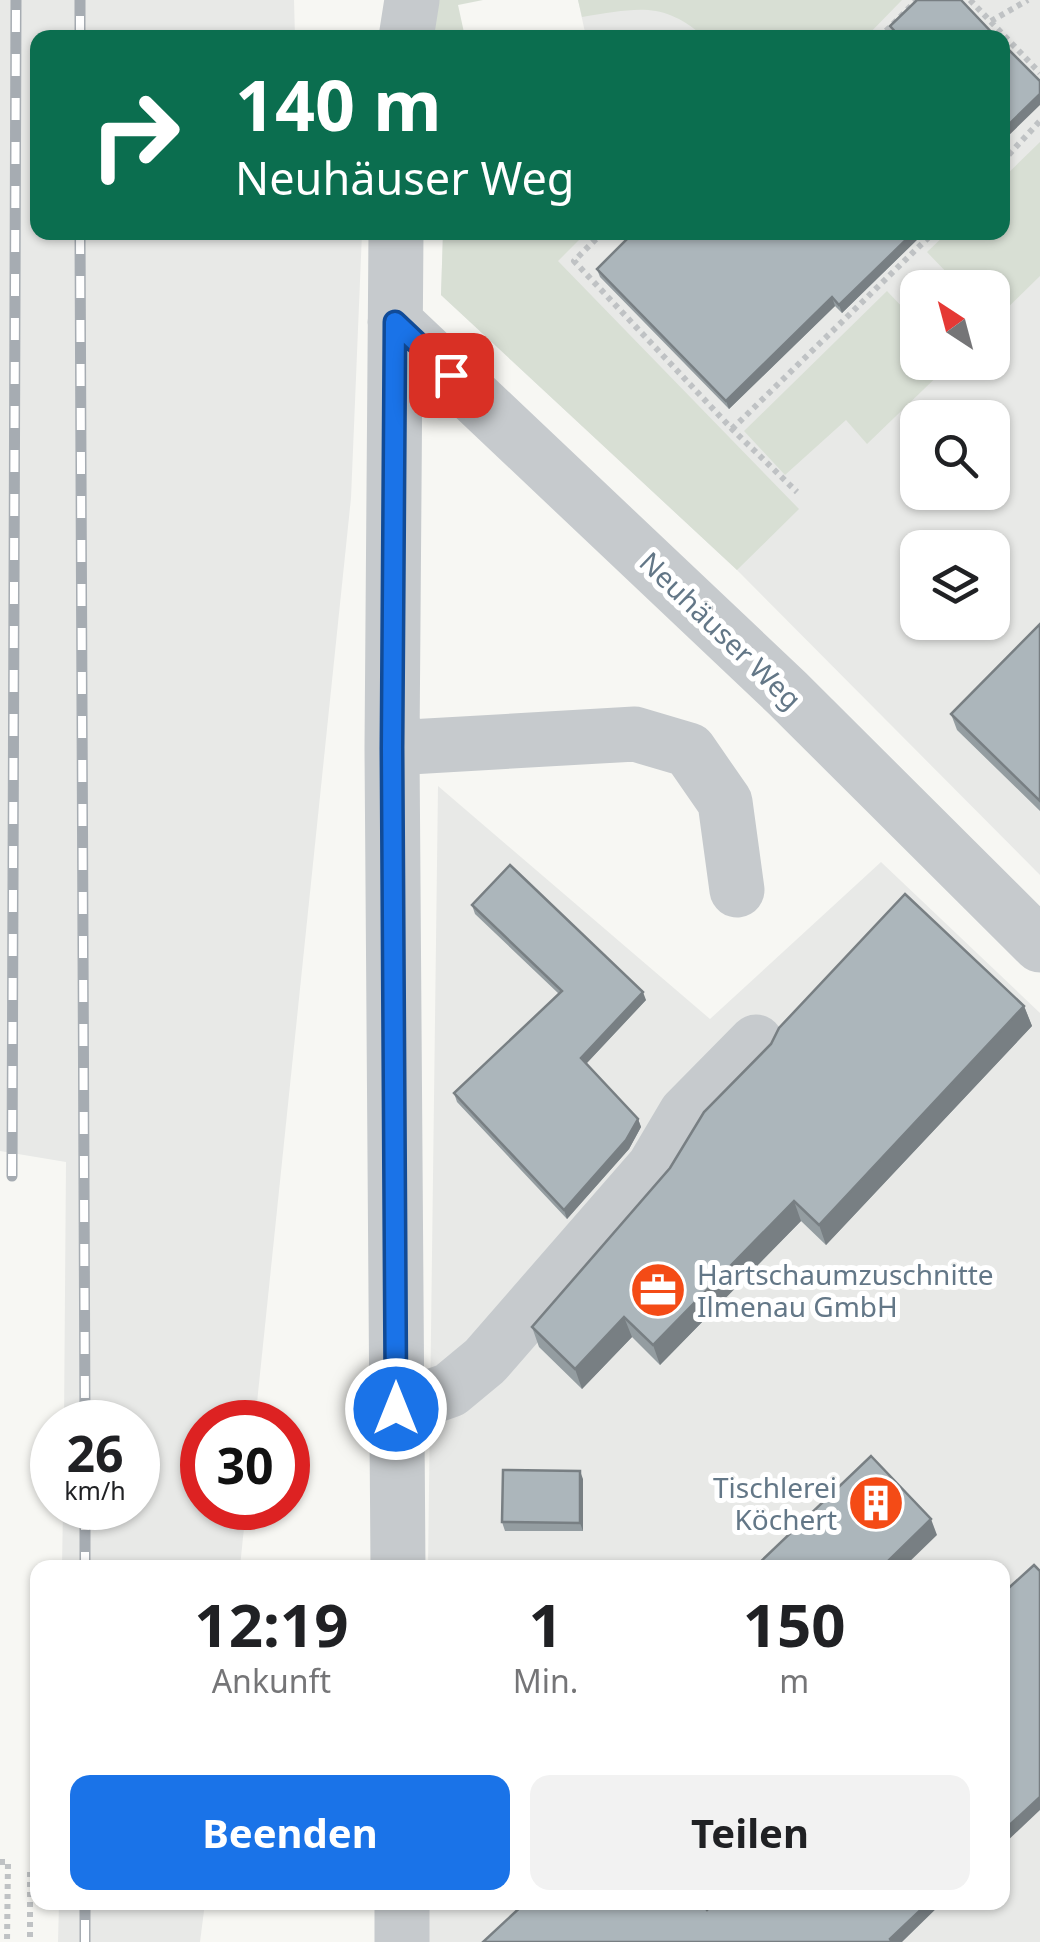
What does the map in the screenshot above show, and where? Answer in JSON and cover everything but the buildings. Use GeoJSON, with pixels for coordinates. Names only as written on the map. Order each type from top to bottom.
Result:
{"type":"FeatureCollection","features":[{"type":"Feature","properties":{"kind":"street"},"geometry":{"type":"LineString","coordinates":[[407,30],[412,0]]}},
{"type":"Feature","properties":{"kind":"street"},"geometry":{"type":"LineString","coordinates":[[396,240],[392,748],[398,1560]]}},
{"type":"Feature","properties":{"kind":"street","name":"Neuhäuser Weg"},"geometry":{"type":"LineString","coordinates":[[395,322],[788,693],[1040,945]]}},
{"type":"Feature","properties":{"kind":"street"},"geometry":{"type":"LineString","coordinates":[[392,748],[636,734],[689,750],[725,802],[737,890]]}},
{"type":"Feature","properties":{"kind":"street"},"geometry":{"type":"LineString","coordinates":[[396,1409],[450,1390],[485,1361],[654,1167],[686,1112],[756,1042]]}},
{"type":"Feature","properties":{"kind":"street"},"geometry":{"type":"LineString","coordinates":[[402,1910],[402,1942]]}},
{"type":"Feature","properties":{"kind":"path"},"geometry":{"type":"LineString","coordinates":[[887,30],[917,0]]}},
{"type":"Feature","properties":{"kind":"path"},"geometry":{"type":"LineString","coordinates":[[970,0],[999,30]]}},
{"type":"Feature","properties":{"kind":"path"},"geometry":{"type":"LineString","coordinates":[[991,21],[1028,0]]}},
{"type":"Feature","properties":{"kind":"path"},"geometry":{"type":"LineString","coordinates":[[1010,41],[1040,73]]}},
{"type":"Feature","properties":{"kind":"path"},"geometry":{"type":"LineString","coordinates":[[1010,153],[1040,121]]}},
{"type":"Feature","properties":{"kind":"path"},"geometry":{"type":"LineString","coordinates":[[595,240],[574,261],[797,492]]}},
{"type":"Feature","properties":{"kind":"path"},"geometry":{"type":"LineString","coordinates":[[732,428],[926,240]]}},
{"type":"Feature","properties":{"kind":"path"},"geometry":{"type":"LineString","coordinates":[[0,1862],[8,1862],[7,1942]]}},
{"type":"Feature","properties":{"kind":"path"},"geometry":{"type":"LineString","coordinates":[[30,1872],[30,1942]]}},
{"type":"Feature","properties":{"kind":"shaded area"},"geometry":{"type":"Polygon","coordinates":[[[0,0],[294,0],[295,30],[30,30],[30,240],[362,240],[351,498],[257,1400],[180,1400],[180,1530],[244,1530],[241,1560],[62,1560],[63,1530],[160,1530],[160,1400],[64,1400],[66,1162],[0,1151],[0,0]]]}},
{"type":"Feature","properties":{"kind":"shaded area"},"geometry":{"type":"Polygon","coordinates":[[[429,0],[483,0],[458,5],[463,30],[427,30],[429,0]]]}},
{"type":"Feature","properties":{"kind":"shaded area"},"geometry":{"type":"Polygon","coordinates":[[[578,0],[1040,0],[1040,875],[737,570],[441,295],[443,240],[1010,240],[1010,30],[584,30],[578,0]]]}},
{"type":"Feature","properties":{"kind":"shaded area"},"geometry":{"type":"Polygon","coordinates":[[[578,0],[902,0],[873,30],[695,30],[675,17],[648,10],[582,17],[578,0]]]}},
{"type":"Feature","properties":{"kind":"shaded area"},"geometry":{"type":"Polygon","coordinates":[[[1040,142],[1040,276],[1010,305],[1010,270],[944,270],[927,252],[940,240],[1010,240],[1010,171],[1040,142]]]}},
{"type":"Feature","properties":{"kind":"shaded area"},"geometry":{"type":"Polygon","coordinates":[[[443,240],[579,240],[558,261],[799,509],[737,570],[441,295],[443,240]]]}},
{"type":"Feature","properties":{"kind":"shaded area"},"geometry":{"type":"Polygon","coordinates":[[[887,291],[900,305],[900,380],[933,380],[913,400],[900,400],[900,412],[867,444],[846,420],[785,475],[744,431],[887,291]]]}},
{"type":"Feature","properties":{"kind":"shaded area"},"geometry":{"type":"Polygon","coordinates":[[[438,786],[710,1019],[881,862],[1040,1013],[1040,1942],[423,1942],[424,1910],[1010,1910],[1010,1560],[428,1560],[438,786]]]}},
{"type":"Feature","properties":{"kind":"shaded area"},"geometry":{"type":"Polygon","coordinates":[[[59,1910],[204,1910],[200,1942],[58,1942],[59,1910]]]}},
{"type":"Feature","properties":{"kind":"railway"},"geometry":{"type":"LineString","coordinates":[[12,1176],[16,0]]}},
{"type":"Feature","properties":{"kind":"railway"},"geometry":{"type":"LineString","coordinates":[[80,0],[80,30]]}},
{"type":"Feature","properties":{"kind":"railway"},"geometry":{"type":"LineString","coordinates":[[80,240],[85,1400]]}},
{"type":"Feature","properties":{"kind":"railway"},"geometry":{"type":"LineString","coordinates":[[85,1530],[85,1560]]}},
{"type":"Feature","properties":{"kind":"railway"},"geometry":{"type":"LineString","coordinates":[[85,1910],[85,1942]]}},
{"type":"Feature","properties":{"kind":"place","name":"Hartschaumzuschnitte Ilmenau GmbH"},"geometry":{"type":"Point","coordinates":[658,1290]}},
{"type":"Feature","properties":{"kind":"place","name":"Tischlerei Köchert"},"geometry":{"type":"Point","coordinates":[876,1503]}},
{"type":"Feature","properties":{"kind":"route"},"geometry":{"type":"LineString","coordinates":[[396,1409],[392,748],[395,322],[451,375]]}}]}
